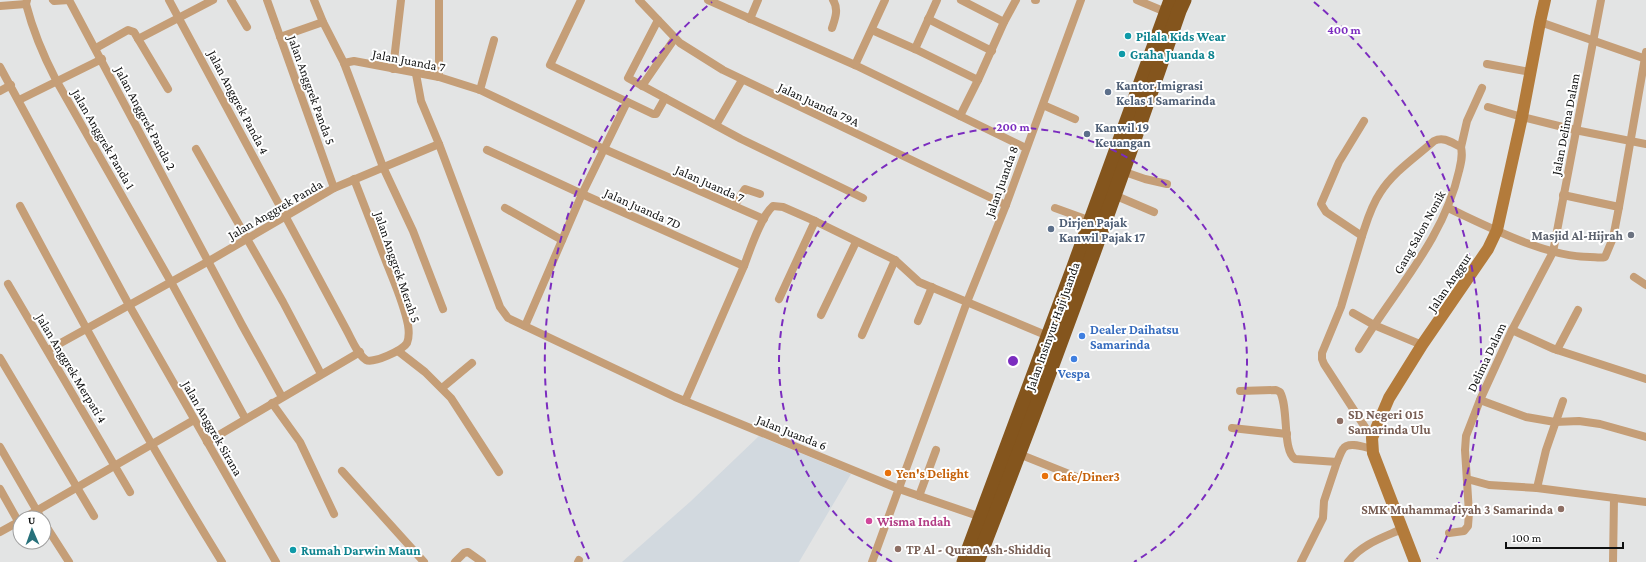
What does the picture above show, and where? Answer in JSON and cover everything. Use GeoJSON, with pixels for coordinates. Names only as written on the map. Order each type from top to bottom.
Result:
{"type":"FeatureCollection","features":[{"type":"Feature","properties":{"kind":"highway","name":"Jalan Insinyur Haji Juanda"},"geometry":{"type":"LineString","coordinates":[[964,562],[1091,221],[1122,171],[1175,4]]}},
{"type":"Feature","properties":{"kind":"highway","name":"Jalan Insinyur Haji Juanda"},"geometry":{"type":"LineString","coordinates":[[977,562],[1019,454],[1175,4]]}},
{"type":"Feature","properties":{"kind":"street","name":"Jalan Anggrek Panda 2"},"geometry":{"type":"LineString","coordinates":[[53,1],[70,0],[282,397]]}},
{"type":"Feature","properties":{"kind":"street","name":"Jalan Anggrek Panda 4"},"geometry":{"type":"LineString","coordinates":[[169,0],[360,352],[366,360],[373,360],[398,351]]}},
{"type":"Feature","properties":{"kind":"street"},"geometry":{"type":"LineString","coordinates":[[138,39],[213,0]]}},
{"type":"Feature","properties":{"kind":"street"},"geometry":{"type":"LineString","coordinates":[[231,0],[247,27]]}},
{"type":"Feature","properties":{"kind":"street","name":"Jalan Anggrek Panda 5"},"geometry":{"type":"LineString","coordinates":[[267,0],[334,188]]}},
{"type":"Feature","properties":{"kind":"street"},"geometry":{"type":"LineString","coordinates":[[314,0],[322,22],[344,63],[382,167],[413,231],[443,310]]}},
{"type":"Feature","properties":{"kind":"street"},"geometry":{"type":"LineString","coordinates":[[393,69],[401,0]]}},
{"type":"Feature","properties":{"kind":"street"},"geometry":{"type":"LineString","coordinates":[[439,0],[439,77]]}},
{"type":"Feature","properties":{"kind":"street"},"geometry":{"type":"LineString","coordinates":[[581,0],[550,65],[654,114],[665,98]]}},
{"type":"Feature","properties":{"kind":"street","name":"Jalan Juanda 79A"},"geometry":{"type":"LineString","coordinates":[[639,0],[675,38],[701,58],[742,80],[1006,204]]}},
{"type":"Feature","properties":{"kind":"street"},"geometry":{"type":"LineString","coordinates":[[708,0],[855,66],[1026,148]]}},
{"type":"Feature","properties":{"kind":"street"},"geometry":{"type":"LineString","coordinates":[[750,19],[758,0]]}},
{"type":"Feature","properties":{"kind":"street"},"geometry":{"type":"LineString","coordinates":[[832,28],[836,11],[836,5],[833,0]]}},
{"type":"Feature","properties":{"kind":"street"},"geometry":{"type":"LineString","coordinates":[[855,66],[884,0]]}},
{"type":"Feature","properties":{"kind":"street"},"geometry":{"type":"LineString","coordinates":[[915,49],[937,0]]}},
{"type":"Feature","properties":{"kind":"street"},"geometry":{"type":"LineString","coordinates":[[961,0],[1004,22]]}},
{"type":"Feature","properties":{"kind":"street"},"geometry":{"type":"LineString","coordinates":[[960,116],[992,51],[1004,22],[1016,0]]}},
{"type":"Feature","properties":{"kind":"street","name":"Jalan Juanda 8"},"geometry":{"type":"LineString","coordinates":[[967,302],[1006,204],[1081,0]]}},
{"type":"Feature","properties":{"kind":"street"},"geometry":{"type":"LineString","coordinates":[[1137,0],[1175,4]]}},
{"type":"Feature","properties":{"kind":"street","name":"Jalan Anggur"},"geometry":{"type":"LineString","coordinates":[[1372,443],[1388,398],[1422,345],[1488,249],[1497,230],[1522,117],[1545,0]]}},
{"type":"Feature","properties":{"kind":"street","name":"Jalan Delima Dalam"},"geometry":{"type":"LineString","coordinates":[[1553,252],[1575,130],[1601,0]]}},
{"type":"Feature","properties":{"kind":"street"},"geometry":{"type":"LineString","coordinates":[[0,6],[26,2]]}},
{"type":"Feature","properties":{"kind":"street","name":"Jalan Anggrek Panda 1"},"geometry":{"type":"LineString","coordinates":[[26,2],[35,35],[43,55],[56,80],[171,282],[245,418]]}},
{"type":"Feature","properties":{"kind":"street"},"geometry":{"type":"LineString","coordinates":[[928,19],[992,51]]}},
{"type":"Feature","properties":{"kind":"street"},"geometry":{"type":"LineString","coordinates":[[658,20],[628,78],[716,125],[863,198]]}},
{"type":"Feature","properties":{"kind":"street"},"geometry":{"type":"LineString","coordinates":[[280,37],[322,22]]}},
{"type":"Feature","properties":{"kind":"street"},"geometry":{"type":"LineString","coordinates":[[1448,208],[1497,230],[1553,252],[1578,257],[1604,257],[1608,253],[1613,238],[1646,57],[1593,41],[1540,22]]}},
{"type":"Feature","properties":{"kind":"street"},"geometry":{"type":"LineString","coordinates":[[96,48],[128,30],[134,32],[168,89]]}},
{"type":"Feature","properties":{"kind":"street"},"geometry":{"type":"LineString","coordinates":[[872,30],[978,80]]}},
{"type":"Feature","properties":{"kind":"street"},"geometry":{"type":"LineString","coordinates":[[642,86],[675,38]]}},
{"type":"Feature","properties":{"kind":"street"},"geometry":{"type":"LineString","coordinates":[[480,90],[494,40]]}},
{"type":"Feature","properties":{"kind":"street"},"geometry":{"type":"LineString","coordinates":[[19,100],[56,80],[102,59]]}},
{"type":"Feature","properties":{"kind":"street","name":"Jalan Juanda 7"},"geometry":{"type":"LineString","coordinates":[[344,63],[354,62],[439,77],[480,90],[604,149],[764,219]]}},
{"type":"Feature","properties":{"kind":"street"},"geometry":{"type":"LineString","coordinates":[[1487,64],[1530,72]]}},
{"type":"Feature","properties":{"kind":"street"},"geometry":{"type":"LineString","coordinates":[[0,67],[129,305]]}},
{"type":"Feature","properties":{"kind":"street"},"geometry":{"type":"LineString","coordinates":[[416,74],[421,101],[439,144]]}},
{"type":"Feature","properties":{"kind":"street"},"geometry":{"type":"LineString","coordinates":[[716,125],[742,80]]}},
{"type":"Feature","properties":{"kind":"street"},"geometry":{"type":"LineString","coordinates":[[0,91],[11,85]]}},
{"type":"Feature","properties":{"kind":"street","name":"Gang Salon Nonik"},"geometry":{"type":"LineString","coordinates":[[1359,349],[1374,325],[1409,277],[1448,208],[1455,190],[1461,163],[1461,147],[1467,121],[1482,88]]}},
{"type":"Feature","properties":{"kind":"street"},"geometry":{"type":"LineString","coordinates":[[525,326],[582,194],[627,102]]}},
{"type":"Feature","properties":{"kind":"street"},"geometry":{"type":"LineString","coordinates":[[1043,105],[1075,119]]}},
{"type":"Feature","properties":{"kind":"street"},"geometry":{"type":"LineString","coordinates":[[1488,107],[1575,130],[1646,144]]}},
{"type":"Feature","properties":{"kind":"street"},"geometry":{"type":"LineString","coordinates":[[1362,236],[1326,212],[1322,207],[1322,200],[1339,162],[1364,120]]}},
{"type":"Feature","properties":{"kind":"street"},"geometry":{"type":"LineString","coordinates":[[1415,562],[1372,443],[1322,359],[1324,348],[1341,307],[1367,220],[1380,192],[1398,171],[1436,140],[1445,139],[1461,147]]}},
{"type":"Feature","properties":{"kind":"street","name":"Jalan Anggrek Panda"},"geometry":{"type":"LineString","coordinates":[[48,350],[85,328],[287,217],[334,188],[439,144]]}},
{"type":"Feature","properties":{"kind":"street","name":"Jalan Juanda 6"},"geometry":{"type":"LineString","coordinates":[[439,144],[500,307],[508,318],[675,397],[899,489],[981,517]]}},
{"type":"Feature","properties":{"kind":"street"},"geometry":{"type":"LineString","coordinates":[[196,149],[248,239],[321,374]]}},
{"type":"Feature","properties":{"kind":"street","name":"Jalan Juanda 7D"},"geometry":{"type":"LineString","coordinates":[[487,150],[744,266]]}},
{"type":"Feature","properties":{"kind":"street"},"geometry":{"type":"LineString","coordinates":[[1122,171],[1145,179],[1167,184]]}},
{"type":"Feature","properties":{"kind":"street","name":"Jalan Anggrek Merah 5"},"geometry":{"type":"LineString","coordinates":[[354,179],[407,321],[408,342],[398,351]]}},
{"type":"Feature","properties":{"kind":"street"},"geometry":{"type":"LineString","coordinates":[[734,206],[745,190],[760,194]]}},
{"type":"Feature","properties":{"kind":"street"},"geometry":{"type":"LineString","coordinates":[[1111,190],[1154,212]]}},
{"type":"Feature","properties":{"kind":"street"},"geometry":{"type":"LineString","coordinates":[[1563,195],[1619,207]]}},
{"type":"Feature","properties":{"kind":"street"},"geometry":{"type":"LineString","coordinates":[[685,401],[764,219],[770,208],[776,205],[815,221],[895,260],[916,280],[1048,336]]}},
{"type":"Feature","properties":{"kind":"street"},"geometry":{"type":"LineString","coordinates":[[20,206],[85,328],[222,562]]}},
{"type":"Feature","properties":{"kind":"street"},"geometry":{"type":"LineString","coordinates":[[505,208],[562,240]]}},
{"type":"Feature","properties":{"kind":"street"},"geometry":{"type":"LineString","coordinates":[[1055,208],[1091,221]]}},
{"type":"Feature","properties":{"kind":"street"},"geometry":{"type":"LineString","coordinates":[[779,299],[815,221]]}},
{"type":"Feature","properties":{"kind":"street"},"geometry":{"type":"LineString","coordinates":[[821,315],[856,242]]}},
{"type":"Feature","properties":{"kind":"street","name":"Delima Dalam"},"geometry":{"type":"LineString","coordinates":[[1449,533],[1464,531],[1468,526],[1469,506],[1465,441],[1480,400],[1512,330],[1553,252]]}},
{"type":"Feature","properties":{"kind":"street"},"geometry":{"type":"LineString","coordinates":[[862,335],[895,260]]}},
{"type":"Feature","properties":{"kind":"street"},"geometry":{"type":"LineString","coordinates":[[1634,277],[1646,285]]}},
{"type":"Feature","properties":{"kind":"street","name":"Jalan Anggrek Merpati 4"},"geometry":{"type":"LineString","coordinates":[[8,284],[130,492]]}},
{"type":"Feature","properties":{"kind":"street"},"geometry":{"type":"LineString","coordinates":[[918,321],[932,287]]}},
{"type":"Feature","properties":{"kind":"street"},"geometry":{"type":"LineString","coordinates":[[872,562],[967,302]]}},
{"type":"Feature","properties":{"kind":"street","name":"Jalan Anggrek Sirana"},"geometry":{"type":"LineString","coordinates":[[129,305],[276,562]]}},
{"type":"Feature","properties":{"kind":"street"},"geometry":{"type":"LineString","coordinates":[[1557,350],[1578,310]]}},
{"type":"Feature","properties":{"kind":"street"},"geometry":{"type":"LineString","coordinates":[[1353,313],[1374,325],[1422,345]]}},
{"type":"Feature","properties":{"kind":"street"},"geometry":{"type":"LineString","coordinates":[[1512,330],[1557,350],[1646,379]]}},
{"type":"Feature","properties":{"kind":"street"},"geometry":{"type":"LineString","coordinates":[[398,351],[425,372],[451,398],[499,472]]}},
{"type":"Feature","properties":{"kind":"street"},"geometry":{"type":"LineString","coordinates":[[207,442],[245,418],[360,352]]}},
{"type":"Feature","properties":{"kind":"street"},"geometry":{"type":"LineString","coordinates":[[0,358],[94,516]]}},
{"type":"Feature","properties":{"kind":"street"},"geometry":{"type":"LineString","coordinates":[[442,388],[472,363]]}},
{"type":"Feature","properties":{"kind":"street"},"geometry":{"type":"LineString","coordinates":[[1240,391],[1276,390],[1280,392],[1286,414],[1290,453],[1295,459],[1337,462]]}},
{"type":"Feature","properties":{"kind":"street"},"geometry":{"type":"LineString","coordinates":[[1480,400],[1526,417],[1555,422],[1580,421],[1600,424],[1646,437]]}},
{"type":"Feature","properties":{"kind":"street"},"geometry":{"type":"LineString","coordinates":[[1537,488],[1546,450],[1563,401]]}},
{"type":"Feature","properties":{"kind":"street"},"geometry":{"type":"LineString","coordinates":[[272,403],[300,442],[334,514]]}},
{"type":"Feature","properties":{"kind":"street"},"geometry":{"type":"LineString","coordinates":[[46,510],[76,488],[194,420]]}},
{"type":"Feature","properties":{"kind":"street"},"geometry":{"type":"LineString","coordinates":[[1232,428],[1287,434]]}},
{"type":"Feature","properties":{"kind":"street"},"geometry":{"type":"LineString","coordinates":[[1301,562],[1323,518],[1324,501],[1342,450],[1347,446],[1372,443]]}},
{"type":"Feature","properties":{"kind":"street"},"geometry":{"type":"LineString","coordinates":[[0,447],[36,510]]}},
{"type":"Feature","properties":{"kind":"street"},"geometry":{"type":"LineString","coordinates":[[919,496],[936,450]]}},
{"type":"Feature","properties":{"kind":"street"},"geometry":{"type":"LineString","coordinates":[[1019,454],[1079,478]]}},
{"type":"Feature","properties":{"kind":"street"},"geometry":{"type":"LineString","coordinates":[[342,471],[424,562]]}},
{"type":"Feature","properties":{"kind":"street"},"geometry":{"type":"LineString","coordinates":[[1467,479],[1489,485],[1537,488],[1646,502]]}},
{"type":"Feature","properties":{"kind":"street"},"geometry":{"type":"LineString","coordinates":[[0,489],[14,510]]}},
{"type":"Feature","properties":{"kind":"street"},"geometry":{"type":"LineString","coordinates":[[1613,562],[1614,498]]}},
{"type":"Feature","properties":{"kind":"street"},"geometry":{"type":"LineString","coordinates":[[0,532],[12,525]]}},
{"type":"Feature","properties":{"kind":"street"},"geometry":{"type":"LineString","coordinates":[[1348,562],[1354,554],[1365,546],[1402,529]]}},
{"type":"Feature","properties":{"kind":"street"},"geometry":{"type":"LineString","coordinates":[[52,536],[68,562]]}},
{"type":"Feature","properties":{"kind":"street"},"geometry":{"type":"LineString","coordinates":[[455,562],[464,553],[468,552],[482,562]]}},
{"type":"Feature","properties":{"kind":"shaded area"},"geometry":{"type":"Polygon","coordinates":[[[759,436],[851,474],[799,562],[622,562],[691,501],[759,436]]]}},
{"type":"Feature","properties":{"kind":"place","name":"Pilala Kids Wear"},"geometry":{"type":"Point","coordinates":[1128,36]}},
{"type":"Feature","properties":{"kind":"place","name":"Graha Juanda 8"},"geometry":{"type":"Point","coordinates":[1122,54]}},
{"type":"Feature","properties":{"kind":"place","name":"Kantor Imigrasi Kelas 1 Samarinda"},"geometry":{"type":"Point","coordinates":[1108,92]}},
{"type":"Feature","properties":{"kind":"place","name":"Kanwil 19 Keuangan"},"geometry":{"type":"Point","coordinates":[1087,134]}},
{"type":"Feature","properties":{"kind":"place","name":"Dirjen Pajak Kanwil Pajak 17"},"geometry":{"type":"Point","coordinates":[1051,229]}},
{"type":"Feature","properties":{"kind":"place","name":"Masjid Al-Hijrah"},"geometry":{"type":"Point","coordinates":[1631,235]}},
{"type":"Feature","properties":{"kind":"place","name":"Dealer Daihatsu Samarinda"},"geometry":{"type":"Point","coordinates":[1082,336]}},
{"type":"Feature","properties":{"kind":"place","name":"Vespa"},"geometry":{"type":"Point","coordinates":[1074,359]}},
{"type":"Feature","properties":{"kind":"place","name":"SD Negeri 015 Samarinda Ulu"},"geometry":{"type":"Point","coordinates":[1340,421]}},
{"type":"Feature","properties":{"kind":"place","name":"Yen's Delight"},"geometry":{"type":"Point","coordinates":[888,473]}},
{"type":"Feature","properties":{"kind":"place","name":"Cafe/Diner3"},"geometry":{"type":"Point","coordinates":[1045,476]}},
{"type":"Feature","properties":{"kind":"place","name":"SMK Muhammadiyah 3 Samarinda"},"geometry":{"type":"Point","coordinates":[1561,509]}},
{"type":"Feature","properties":{"kind":"place","name":"Wisma Indah"},"geometry":{"type":"Point","coordinates":[869,521]}},
{"type":"Feature","properties":{"kind":"place","name":"TP Al - Quran Ash-Shiddiq"},"geometry":{"type":"Point","coordinates":[898,549]}},
{"type":"Feature","properties":{"kind":"place","name":"Rumah Darwin Maun"},"geometry":{"type":"Point","coordinates":[293,550]}}]}
